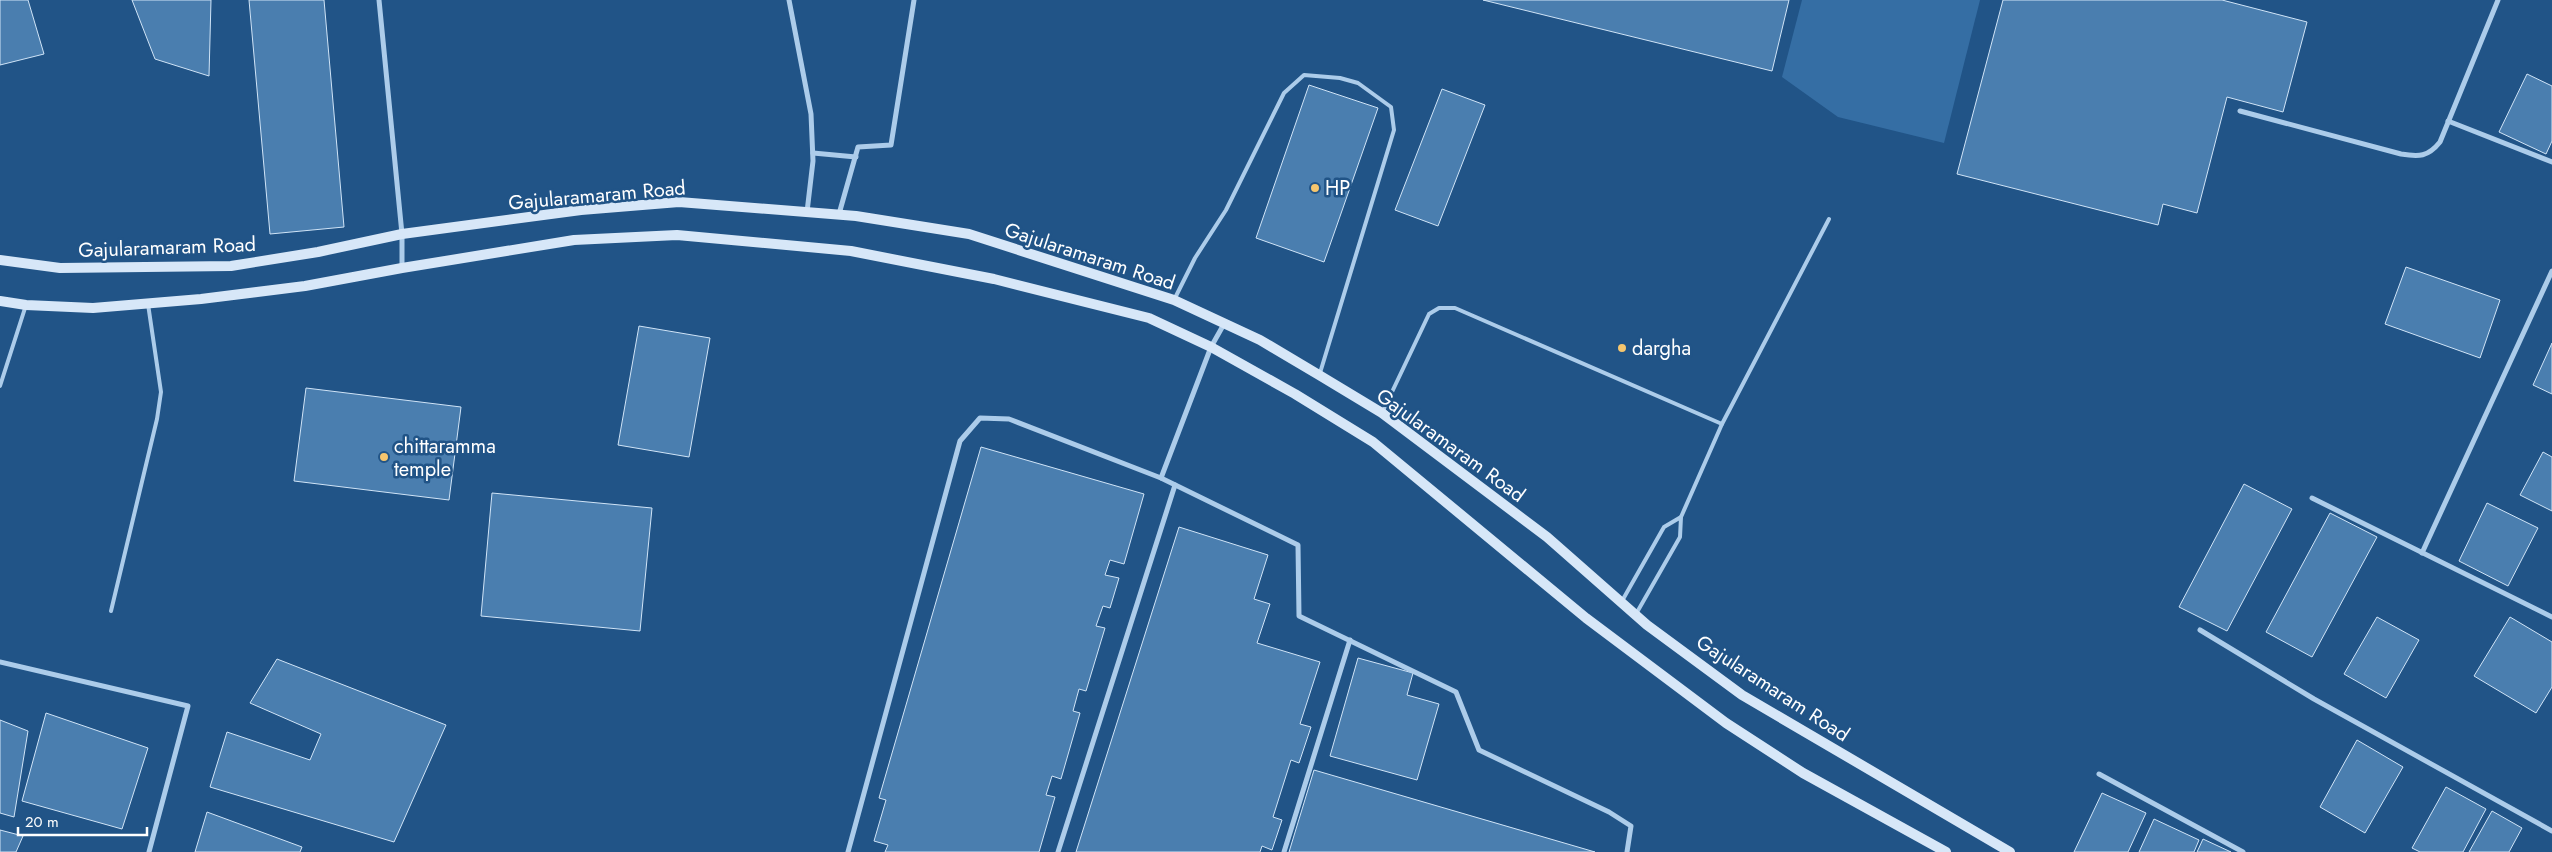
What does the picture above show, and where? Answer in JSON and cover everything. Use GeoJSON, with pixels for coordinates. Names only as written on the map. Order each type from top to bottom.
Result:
{"type":"FeatureCollection","features":[{"type":"Feature","properties":{"kind":"main road","name":"Gajularamaram Road"},"geometry":{"type":"LineString","coordinates":[[0,260],[60,268],[231,266],[318,252],[402,234],[581,210],[679,202],[856,216],[969,234],[1174,300],[1260,340],[1319,375],[1382,413],[1547,537],[1636,616],[1742,695],[2010,852]]}},
{"type":"Feature","properties":{"kind":"main road","name":"Gajularamaram Road"},"geometry":{"type":"LineString","coordinates":[[0,301],[26,305],[93,308],[148,304],[305,286],[574,240],[677,235],[852,251],[994,279],[1149,318],[1211,347],[1295,394],[1373,442],[1586,618],[1726,722],[1803,773],[1946,852]]}},
{"type":"Feature","properties":{"kind":"street"},"geometry":{"type":"LineString","coordinates":[[379,0],[402,234],[402,268]]}},
{"type":"Feature","properties":{"kind":"street"},"geometry":{"type":"LineString","coordinates":[[790,0],[811,114],[813,153],[807,212]]}},
{"type":"Feature","properties":{"kind":"street"},"geometry":{"type":"LineString","coordinates":[[838,216],[858,147],[891,145],[914,0]]}},
{"type":"Feature","properties":{"kind":"street"},"geometry":{"type":"LineString","coordinates":[[2240,111],[2418,157],[2431,153],[2440,142],[2498,0]]}},
{"type":"Feature","properties":{"kind":"street"},"geometry":{"type":"LineString","coordinates":[[2448,122],[2552,162]]}},
{"type":"Feature","properties":{"kind":"street"},"geometry":{"type":"LineString","coordinates":[[813,153],[856,157]]}},
{"type":"Feature","properties":{"kind":"street"},"geometry":{"type":"LineString","coordinates":[[2422,553],[2552,271]]}},
{"type":"Feature","properties":{"kind":"street"},"geometry":{"type":"LineString","coordinates":[[1161,478],[1211,347],[1224,324]]}},
{"type":"Feature","properties":{"kind":"street"},"geometry":{"type":"LineString","coordinates":[[848,852],[960,441],[980,418],[1009,420],[1161,478],[1298,545],[1299,616],[1456,692],[1479,750],[1609,812],[1631,826],[1627,852]]}},
{"type":"Feature","properties":{"kind":"street"},"geometry":{"type":"LineString","coordinates":[[1058,852],[1175,485]]}},
{"type":"Feature","properties":{"kind":"street"},"geometry":{"type":"LineString","coordinates":[[2312,498],[2552,617]]}},
{"type":"Feature","properties":{"kind":"street"},"geometry":{"type":"LineString","coordinates":[[2200,630],[2314,699],[2552,831]]}},
{"type":"Feature","properties":{"kind":"street"},"geometry":{"type":"LineString","coordinates":[[1284,852],[1350,640]]}},
{"type":"Feature","properties":{"kind":"street"},"geometry":{"type":"LineString","coordinates":[[0,662],[188,706],[149,852]]}},
{"type":"Feature","properties":{"kind":"street"},"geometry":{"type":"LineString","coordinates":[[2099,774],[2243,852]]}},
{"type":"Feature","properties":{"kind":"lane"},"geometry":{"type":"LineString","coordinates":[[1174,300],[1196,258],[1230,201],[1284,94],[1304,74],[1340,78],[1358,83],[1391,107],[1394,130],[1319,375]]}},
{"type":"Feature","properties":{"kind":"lane"},"geometry":{"type":"LineString","coordinates":[[1636,616],[1680,537],[1680,517],[1722,424],[1828,219]]}},
{"type":"Feature","properties":{"kind":"lane"},"geometry":{"type":"LineString","coordinates":[[111,611],[157,420],[160,392],[148,304]]}},
{"type":"Feature","properties":{"kind":"lane"},"geometry":{"type":"LineString","coordinates":[[0,386],[26,305]]}},
{"type":"Feature","properties":{"kind":"lane"},"geometry":{"type":"LineString","coordinates":[[1382,413],[1430,314],[1439,308],[1455,308],[1722,424]]}},
{"type":"Feature","properties":{"kind":"lane"},"geometry":{"type":"LineString","coordinates":[[1621,603],[1664,527],[1680,517]]}},
{"type":"Feature","properties":{"kind":"shaded area"},"geometry":{"type":"Polygon","coordinates":[[[1802,0],[1980,0],[1944,143],[1838,117],[1782,77],[1802,0]]]}},
{"type":"Feature","properties":{"kind":"building"},"geometry":{"type":"Polygon","coordinates":[[[0,0],[28,0],[44,54],[0,65],[0,0]]]}},
{"type":"Feature","properties":{"kind":"building"},"geometry":{"type":"Polygon","coordinates":[[[132,0],[211,0],[209,76],[155,59],[132,0]]]}},
{"type":"Feature","properties":{"kind":"building"},"geometry":{"type":"Polygon","coordinates":[[[249,0],[324,0],[344,227],[270,234],[249,0]]]}},
{"type":"Feature","properties":{"kind":"building"},"geometry":{"type":"Polygon","coordinates":[[[1483,0],[1789,0],[1772,71],[1483,0]]]}},
{"type":"Feature","properties":{"kind":"building"},"geometry":{"type":"Polygon","coordinates":[[[2003,0],[2222,0],[2307,22],[2283,112],[2227,97],[2197,213],[2163,204],[2158,225],[1957,174],[2003,0]]]}},
{"type":"Feature","properties":{"kind":"building"},"geometry":{"type":"Polygon","coordinates":[[[2527,74],[2552,86],[2552,141],[2546,154],[2499,132],[2527,74]]]}},
{"type":"Feature","properties":{"kind":"building"},"geometry":{"type":"Polygon","coordinates":[[[1309,85],[1378,108],[1324,262],[1256,238],[1309,85]]]}},
{"type":"Feature","properties":{"kind":"building"},"geometry":{"type":"Polygon","coordinates":[[[1442,89],[1485,105],[1438,226],[1395,210],[1442,89]]]}},
{"type":"Feature","properties":{"kind":"building"},"geometry":{"type":"Polygon","coordinates":[[[2406,267],[2500,300],[2480,358],[2385,324],[2406,267]]]}},
{"type":"Feature","properties":{"kind":"building"},"geometry":{"type":"Polygon","coordinates":[[[639,326],[710,338],[689,457],[618,445],[639,326]]]}},
{"type":"Feature","properties":{"kind":"building"},"geometry":{"type":"Polygon","coordinates":[[[2552,343],[2552,394],[2533,385],[2552,343]]]}},
{"type":"Feature","properties":{"kind":"building"},"geometry":{"type":"Polygon","coordinates":[[[306,388],[461,407],[449,500],[294,481],[306,388]]]}},
{"type":"Feature","properties":{"kind":"building"},"geometry":{"type":"Polygon","coordinates":[[[981,447],[1144,494],[1124,564],[1110,560],[1105,575],[1119,578],[1110,608],[1103,606],[1096,626],[1105,628],[1086,691],[1079,689],[1073,711],[1080,713],[1061,779],[1052,776],[1046,795],[1055,797],[1039,852],[885,852],[888,845],[874,841],[886,800],[879,798],[981,447]]]}},
{"type":"Feature","properties":{"kind":"building"},"geometry":{"type":"Polygon","coordinates":[[[2543,452],[2552,457],[2552,511],[2520,495],[2543,452]]]}},
{"type":"Feature","properties":{"kind":"building"},"geometry":{"type":"Polygon","coordinates":[[[2244,484],[2292,509],[2227,631],[2179,607],[2244,484]]]}},
{"type":"Feature","properties":{"kind":"building"},"geometry":{"type":"Polygon","coordinates":[[[492,493],[652,508],[640,631],[481,616],[492,493]]]}},
{"type":"Feature","properties":{"kind":"building"},"geometry":{"type":"Polygon","coordinates":[[[2487,503],[2538,528],[2508,586],[2459,561],[2487,503]]]}},
{"type":"Feature","properties":{"kind":"building"},"geometry":{"type":"Polygon","coordinates":[[[2330,513],[2377,537],[2312,657],[2266,632],[2330,513]]]}},
{"type":"Feature","properties":{"kind":"building"},"geometry":{"type":"Polygon","coordinates":[[[1179,527],[1268,555],[1254,599],[1270,604],[1257,643],[1320,662],[1300,724],[1311,727],[1299,763],[1291,760],[1273,817],[1282,820],[1272,850],[1262,846],[1260,852],[1076,852],[1179,527]]]}},
{"type":"Feature","properties":{"kind":"building"},"geometry":{"type":"Polygon","coordinates":[[[2377,617],[2419,640],[2386,698],[2344,674],[2377,617]]]}},
{"type":"Feature","properties":{"kind":"building"},"geometry":{"type":"Polygon","coordinates":[[[2510,617],[2552,642],[2552,687],[2536,713],[2474,676],[2510,617]]]}},
{"type":"Feature","properties":{"kind":"building"},"geometry":{"type":"Polygon","coordinates":[[[1358,658],[1413,673],[1407,695],[1439,704],[1417,780],[1330,756],[1358,658]]]}},
{"type":"Feature","properties":{"kind":"building"},"geometry":{"type":"Polygon","coordinates":[[[277,659],[446,725],[394,842],[210,787],[227,732],[310,760],[321,734],[250,703],[277,659]]]}},
{"type":"Feature","properties":{"kind":"building"},"geometry":{"type":"Polygon","coordinates":[[[46,713],[148,748],[122,829],[22,801],[46,713]]]}},
{"type":"Feature","properties":{"kind":"building"},"geometry":{"type":"Polygon","coordinates":[[[0,720],[28,731],[14,817],[0,813],[0,720]]]}},
{"type":"Feature","properties":{"kind":"building"},"geometry":{"type":"Polygon","coordinates":[[[2357,740],[2403,767],[2365,833],[2320,807],[2357,740]]]}},
{"type":"Feature","properties":{"kind":"building"},"geometry":{"type":"Polygon","coordinates":[[[1314,770],[1595,852],[1289,852],[1314,770]]]}},
{"type":"Feature","properties":{"kind":"building"},"geometry":{"type":"Polygon","coordinates":[[[2446,787],[2486,809],[2463,852],[2420,852],[2412,848],[2446,787]]]}},
{"type":"Feature","properties":{"kind":"building"},"geometry":{"type":"Polygon","coordinates":[[[2102,793],[2146,813],[2128,852],[2074,852],[2102,793]]]}},
{"type":"Feature","properties":{"kind":"building"},"geometry":{"type":"Polygon","coordinates":[[[2492,811],[2522,828],[2509,852],[2469,852],[2492,811]]]}},
{"type":"Feature","properties":{"kind":"building"},"geometry":{"type":"Polygon","coordinates":[[[207,812],[302,847],[300,852],[195,852],[207,812]]]}},
{"type":"Feature","properties":{"kind":"building"},"geometry":{"type":"Polygon","coordinates":[[[2154,819],[2199,840],[2194,852],[2139,852],[2154,819]]]}},
{"type":"Feature","properties":{"kind":"building"},"geometry":{"type":"Polygon","coordinates":[[[0,830],[23,836],[16,852],[0,852],[0,830]]]}},
{"type":"Feature","properties":{"kind":"building"},"geometry":{"type":"Polygon","coordinates":[[[2203,839],[2231,852],[2197,852],[2203,839]]]}},
{"type":"Feature","properties":{"kind":"place","name":"HP"},"geometry":{"type":"Point","coordinates":[1315,188]}},
{"type":"Feature","properties":{"kind":"place","name":"dargha"},"geometry":{"type":"Point","coordinates":[1622,348]}},
{"type":"Feature","properties":{"kind":"place","name":"chittaramma temple"},"geometry":{"type":"Point","coordinates":[384,457]}}]}
